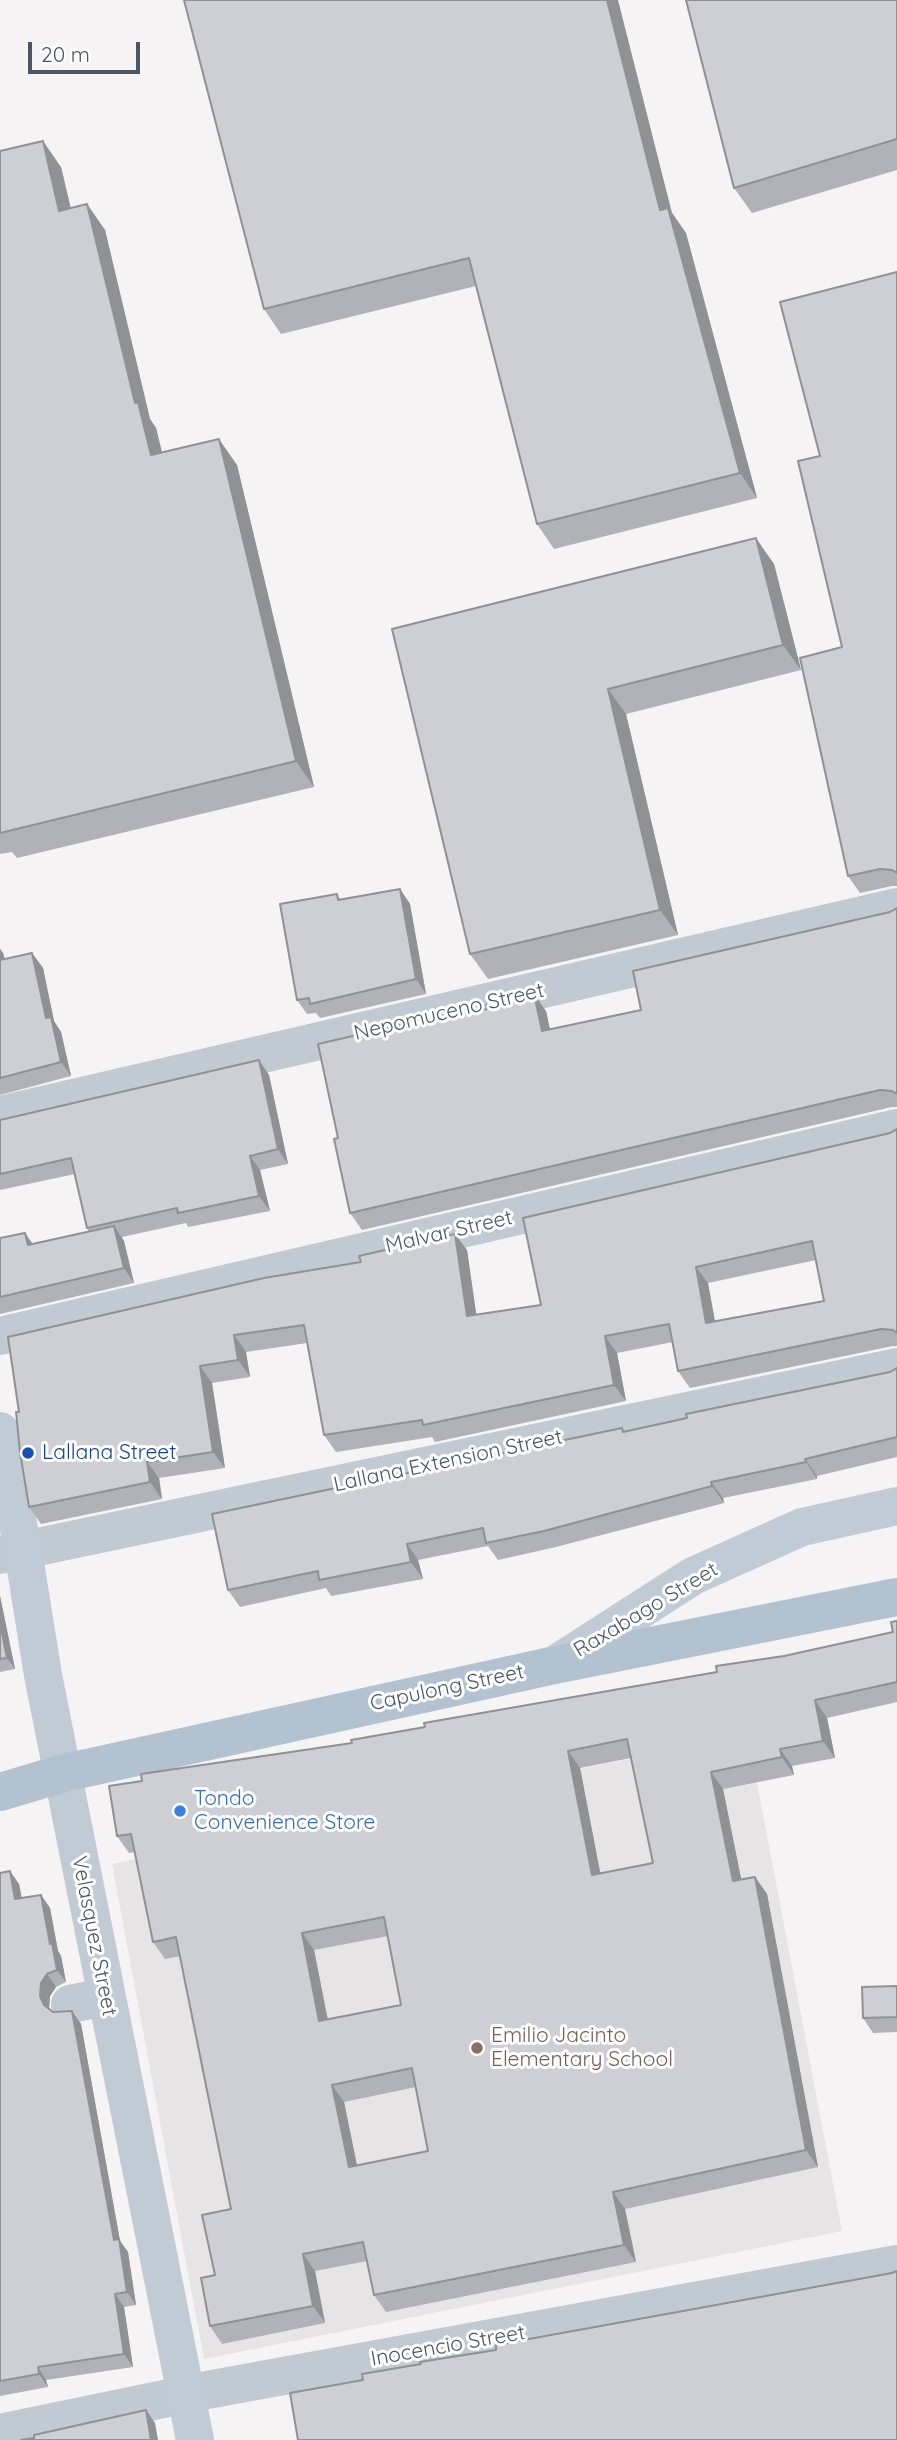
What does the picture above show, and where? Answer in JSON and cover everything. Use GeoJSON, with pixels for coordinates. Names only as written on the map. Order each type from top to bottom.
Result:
{"type":"FeatureCollection","features":[{"type":"Feature","properties":{"kind":"main road","name":"Capulong Street"},"geometry":{"type":"LineString","coordinates":[[0,1792],[64,1773],[555,1665],[897,1597]]}},
{"type":"Feature","properties":{"kind":"street","name":"Nepomuceno Street"},"geometry":{"type":"LineString","coordinates":[[0,1115],[897,907]]}},
{"type":"Feature","properties":{"kind":"street","name":"Malvar Street"},"geometry":{"type":"LineString","coordinates":[[0,1336],[897,1128]]}},
{"type":"Feature","properties":{"kind":"street","name":"Lallana Extension Street"},"geometry":{"type":"LineString","coordinates":[[12,1553],[897,1367]]}},
{"type":"Feature","properties":{"kind":"street","name":"Velasquez Street"},"geometry":{"type":"LineString","coordinates":[[0,1431],[12,1553],[43,1675],[64,1773],[88,2001],[195,2440]]}},
{"type":"Feature","properties":{"kind":"street","name":"Raxabago Street"},"geometry":{"type":"LineString","coordinates":[[555,1665],[694,1576],[802,1527],[897,1506]]}},
{"type":"Feature","properties":{"kind":"street","name":"Inocencio Street"},"geometry":{"type":"LineString","coordinates":[[0,2433],[186,2395],[897,2264]]}},
{"type":"Feature","properties":{"kind":"shaded area","name":"Emilio Jacinto Elementary School"},"geometry":{"type":"Polygon","coordinates":[[[748,1735],[842,2231],[204,2359],[112,1864],[748,1735]]]}},
{"type":"Feature","properties":{"kind":"building"},"geometry":{"type":"Polygon","coordinates":[[[184,0],[607,0],[660,210],[668,208],[740,473],[537,524],[469,258],[264,309],[184,0]]]}},
{"type":"Feature","properties":{"kind":"building"},"geometry":{"type":"Polygon","coordinates":[[[686,0],[897,0],[897,139],[734,188],[686,0]]]}},
{"type":"Feature","properties":{"kind":"building"},"geometry":{"type":"Polygon","coordinates":[[[43,141],[59,211],[87,204],[135,403],[138,402],[151,455],[219,439],[296,761],[0,833],[0,151],[43,141]]]}},
{"type":"Feature","properties":{"kind":"building"},"geometry":{"type":"Polygon","coordinates":[[[897,272],[897,873],[880,869],[848,876],[800,658],[842,647],[798,461],[820,456],[780,302],[897,272]]]}},
{"type":"Feature","properties":{"kind":"building"},"geometry":{"type":"Polygon","coordinates":[[[756,538],[783,645],[608,689],[660,910],[470,954],[392,629],[756,538]]]}},
{"type":"Feature","properties":{"kind":"building"},"geometry":{"type":"Polygon","coordinates":[[[400,889],[416,979],[310,1004],[309,998],[297,1000],[280,904],[337,894],[338,900],[400,889]]]}},
{"type":"Feature","properties":{"kind":"building"},"geometry":{"type":"Polygon","coordinates":[[[897,908],[897,1094],[880,1090],[350,1213],[334,1139],[338,1138],[318,1044],[422,1020],[422,1023],[487,1009],[486,1005],[534,994],[542,1031],[641,1010],[633,971],[890,912],[897,908]]]}},
{"type":"Feature","properties":{"kind":"building"},"geometry":{"type":"Polygon","coordinates":[[[32,953],[46,1018],[51,1017],[61,1062],[0,1078],[0,960],[32,953]]]}},
{"type":"Feature","properties":{"kind":"building"},"geometry":{"type":"Polygon","coordinates":[[[259,1060],[278,1149],[250,1156],[259,1196],[178,1213],[177,1208],[87,1228],[71,1158],[0,1174],[0,1120],[259,1060]]]}},
{"type":"Feature","properties":{"kind":"building"},"geometry":{"type":"Polygon","coordinates":[[[897,1129],[897,1333],[881,1329],[678,1371],[669,1324],[605,1336],[614,1385],[423,1425],[422,1420],[324,1435],[304,1325],[234,1335],[238,1360],[200,1366],[213,1452],[147,1462],[150,1482],[29,1507],[20,1452],[16,1412],[19,1412],[8,1337],[264,1278],[361,1262],[359,1256],[455,1234],[467,1316],[541,1305],[523,1218],[890,1133],[897,1129]],[[812,1241],[696,1267],[706,1323],[824,1301],[812,1241]]]}},
{"type":"Feature","properties":{"kind":"building"},"geometry":{"type":"Polygon","coordinates":[[[114,1226],[124,1268],[0,1297],[0,1238],[25,1233],[28,1245],[114,1226]]]}},
{"type":"Feature","properties":{"kind":"building"},"geometry":{"type":"Polygon","coordinates":[[[897,1368],[897,1437],[805,1459],[806,1462],[711,1482],[712,1486],[544,1531],[486,1543],[483,1528],[407,1544],[411,1562],[319,1580],[318,1571],[228,1590],[212,1514],[622,1428],[623,1432],[687,1418],[686,1414],[890,1372],[897,1368]]]}},
{"type":"Feature","properties":{"kind":"building","name":"Emilio Jacinto Elementary School"},"geometry":{"type":"Polygon","coordinates":[[[897,1621],[897,1682],[815,1700],[823,1741],[780,1749],[782,1757],[711,1772],[733,1881],[755,1877],[806,2150],[613,2192],[624,2245],[374,2295],[363,2242],[303,2254],[313,2306],[210,2326],[201,2278],[215,2275],[202,2215],[231,2209],[176,1937],[153,1942],[131,1834],[117,1836],[109,1786],[142,1781],[141,1774],[352,1743],[351,1740],[425,1727],[424,1723],[717,1672],[716,1666],[784,1656],[893,1632],[891,1622],[897,1621]],[[627,1739],[568,1751],[592,1875],[653,1863],[627,1739]],[[384,1917],[302,1933],[319,2021],[401,2005],[384,1917]],[[412,2068],[332,2085],[349,2167],[428,2151],[412,2068]]]}},
{"type":"Feature","properties":{"kind":"building"},"geometry":{"type":"Polygon","coordinates":[[[0,1623],[7,1658],[0,1659],[0,1623]]]}},
{"type":"Feature","properties":{"kind":"building"},"geometry":{"type":"Polygon","coordinates":[[[10,1871],[15,1899],[41,1895],[57,1970],[47,1974],[41,1983],[40,1996],[44,2005],[53,2012],[72,2011],[114,2240],[119,2239],[127,2292],[115,2294],[124,2354],[38,2367],[39,2374],[0,2381],[0,1873],[10,1871]]]}},
{"type":"Feature","properties":{"kind":"building"},"geometry":{"type":"Polygon","coordinates":[[[897,1986],[897,2017],[863,2018],[862,1987],[897,1986]]]}},
{"type":"Feature","properties":{"kind":"building"},"geometry":{"type":"Polygon","coordinates":[[[897,2271],[897,2440],[298,2440],[290,2393],[363,2380],[362,2374],[496,2350],[496,2345],[897,2271]]]}},
{"type":"Feature","properties":{"kind":"building"},"geometry":{"type":"Polygon","coordinates":[[[146,2410],[151,2440],[21,2440],[34,2438],[34,2435],[146,2410]]]}},
{"type":"Feature","properties":{"kind":"place","name":"Lallana Street"},"geometry":{"type":"Point","coordinates":[28,1453]}},
{"type":"Feature","properties":{"kind":"place","name":"Tondo Convenience Store"},"geometry":{"type":"Point","coordinates":[180,1811]}},
{"type":"Feature","properties":{"kind":"place","name":"Emilio Jacinto Elementary School"},"geometry":{"type":"Point","coordinates":[477,2048]}}]}
